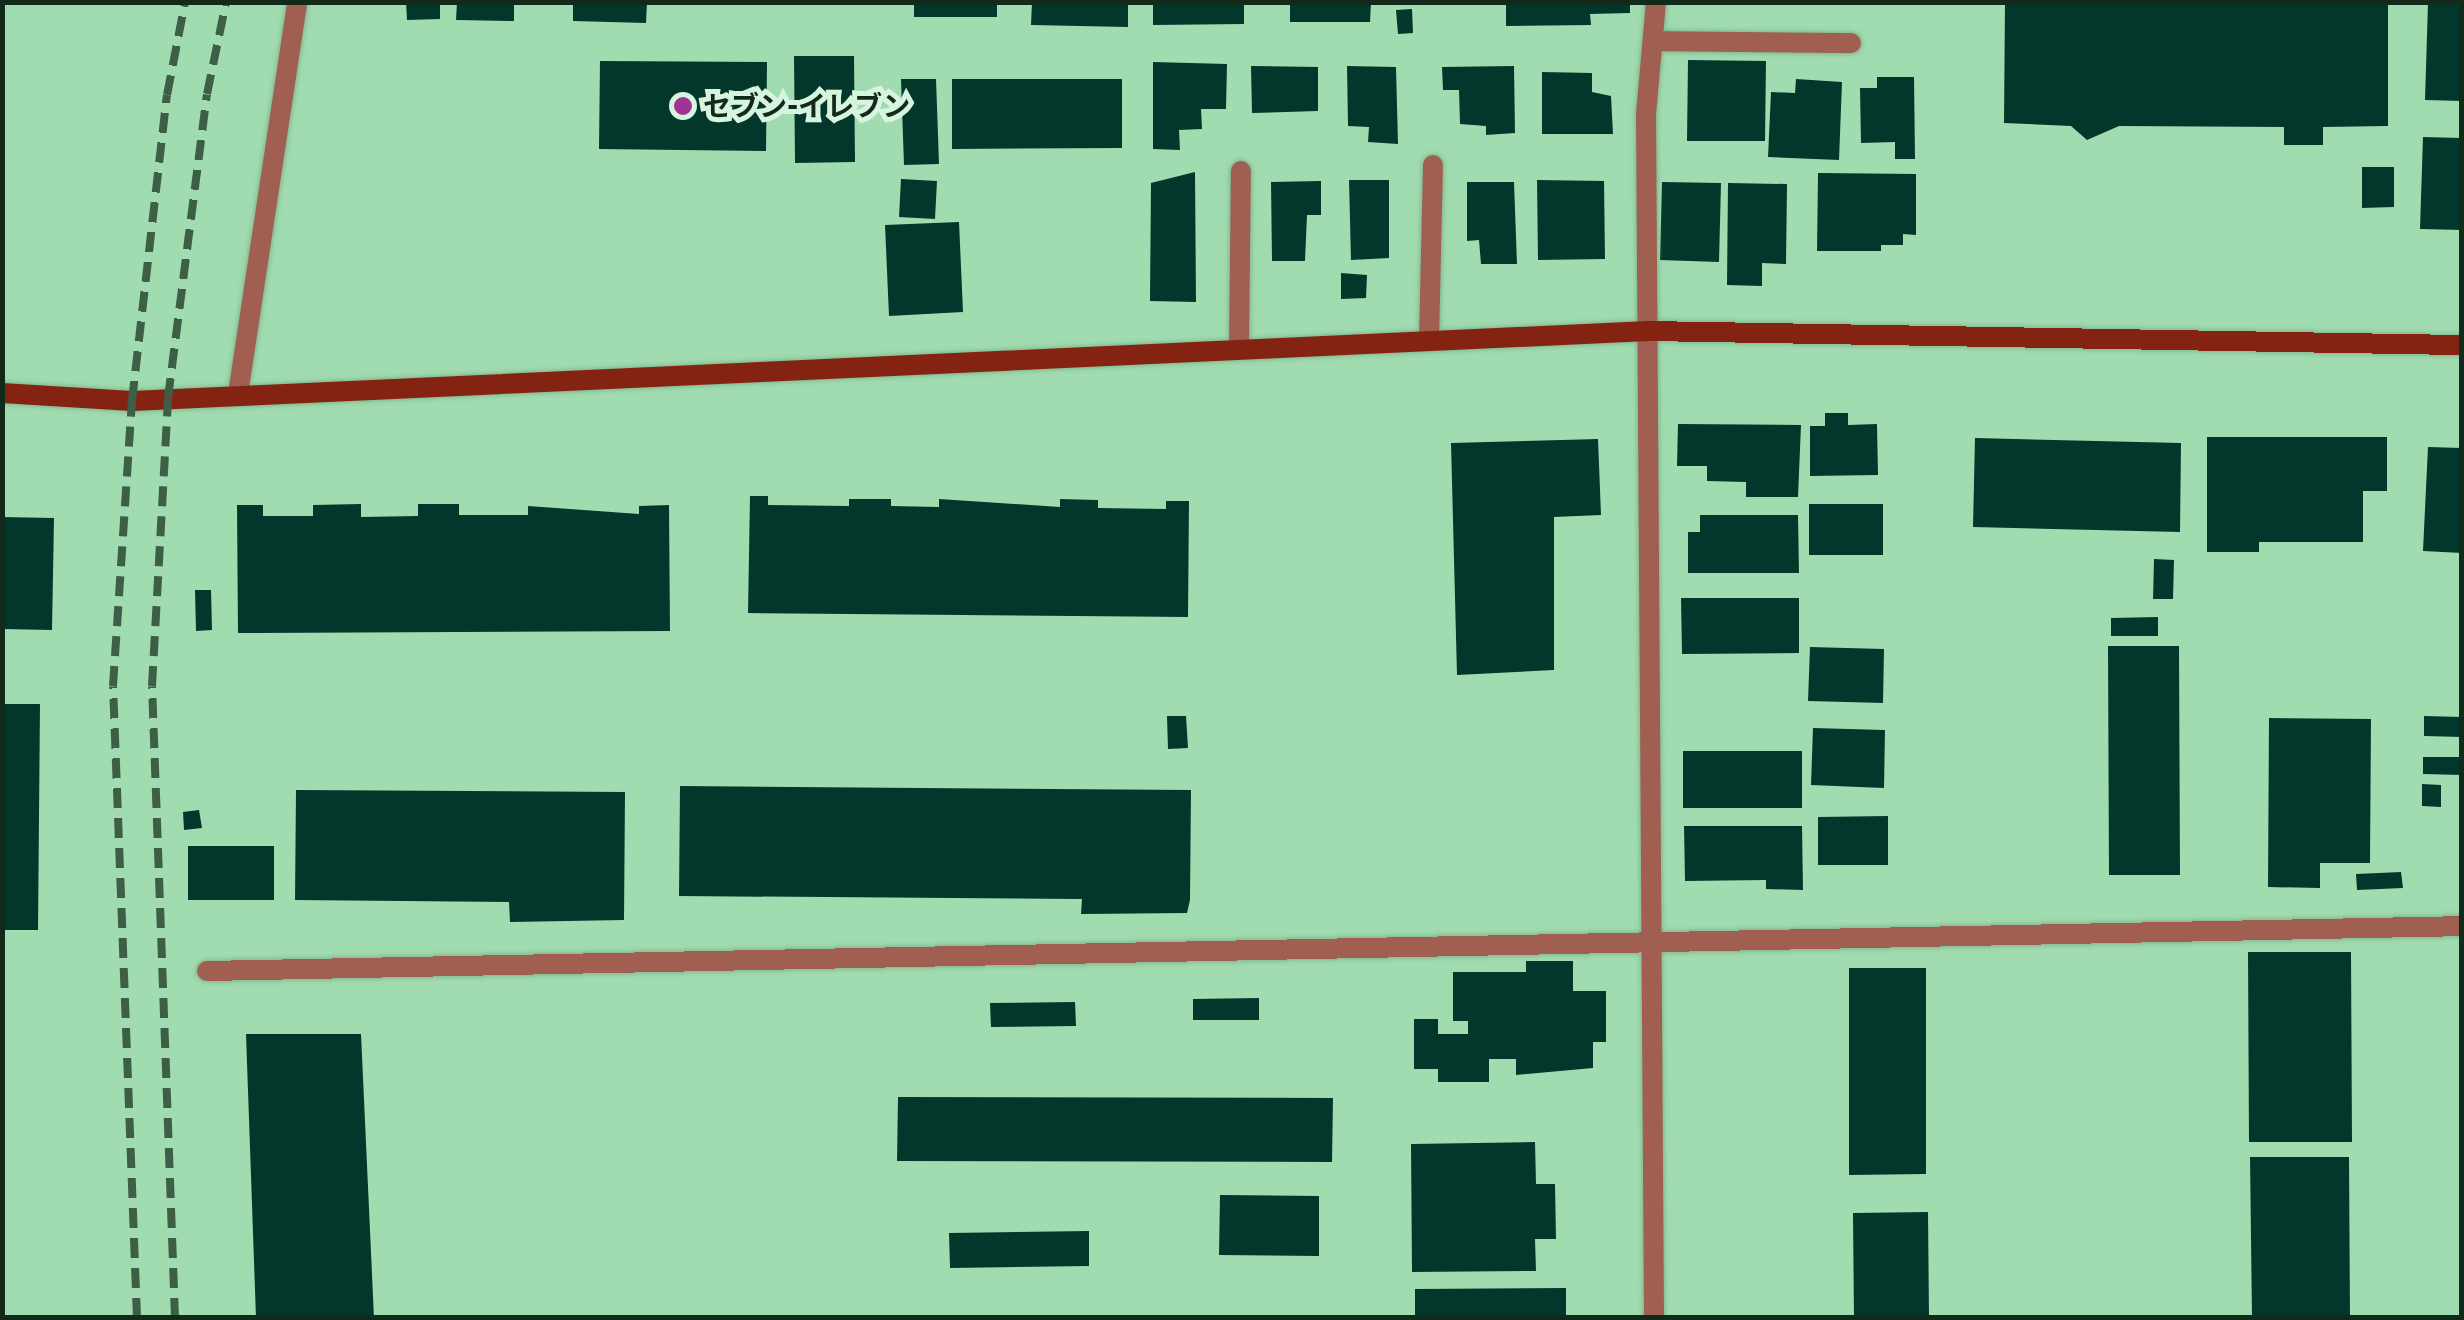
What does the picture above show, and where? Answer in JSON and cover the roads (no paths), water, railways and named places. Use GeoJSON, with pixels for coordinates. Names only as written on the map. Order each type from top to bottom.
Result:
{"type":"FeatureCollection","features":[{"type":"Feature","properties":{"kind":"street"},"geometry":{"type":"LineString","coordinates":[[238,394],[296,2]]}},
{"type":"Feature","properties":{"kind":"street"},"geometry":{"type":"LineString","coordinates":[[1654,1318],[1646,114],[1656,2]]}},
{"type":"Feature","properties":{"kind":"street"},"geometry":{"type":"LineString","coordinates":[[1653,41],[1851,43]]}},
{"type":"Feature","properties":{"kind":"street"},"geometry":{"type":"LineString","coordinates":[[1429,341],[1433,165]]}},
{"type":"Feature","properties":{"kind":"street"},"geometry":{"type":"LineString","coordinates":[[1238,350],[1241,171]]}},
{"type":"Feature","properties":{"kind":"street"},"geometry":{"type":"LineString","coordinates":[[2,392],[132,401],[1648,331],[2462,345]]}},
{"type":"Feature","properties":{"kind":"street"},"geometry":{"type":"LineString","coordinates":[[206,972],[2462,926]]}},
{"type":"Feature","properties":{"kind":"railway"},"geometry":{"type":"LineString","coordinates":[[137,1318],[113,686],[132,401],[167,95],[185,2]]}},
{"type":"Feature","properties":{"kind":"railway"},"geometry":{"type":"LineString","coordinates":[[175,1318],[152,686],[168,398],[207,94],[226,2]]}},
{"type":"Feature","properties":{"kind":"place","name":"セブン-イレブン"},"geometry":{"type":"Point","coordinates":[683,106]}}]}
